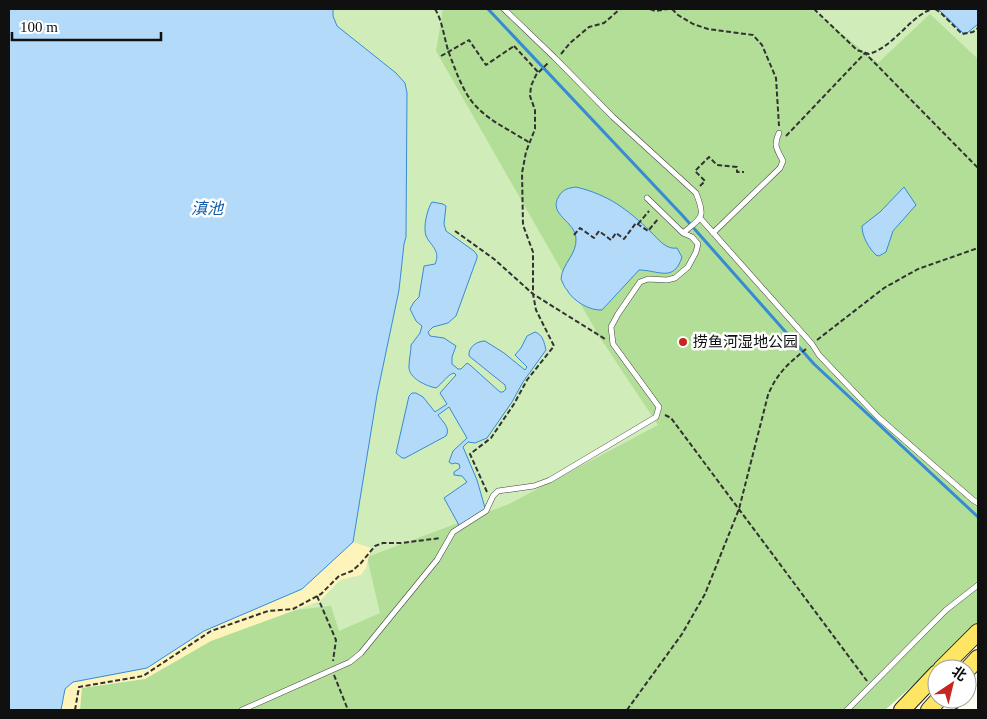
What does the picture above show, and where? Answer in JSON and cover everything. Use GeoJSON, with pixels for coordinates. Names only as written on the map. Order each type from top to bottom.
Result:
{"type":"FeatureCollection","features":[{"type":"Feature","properties":{"kind":"main road"},"geometry":{"type":"LineString","coordinates":[[951,659],[978,632]]}},
{"type":"Feature","properties":{"kind":"main road"},"geometry":{"type":"LineString","coordinates":[[902,710],[927,684]]}},
{"type":"Feature","properties":{"kind":"lane"},"geometry":{"type":"LineString","coordinates":[[504,9],[552,59],[696,193],[702,207],[702,214],[698,220],[684,231]]}},
{"type":"Feature","properties":{"kind":"lane"},"geometry":{"type":"LineString","coordinates":[[713,233],[780,168],[783,161],[776,147],[779,133]]}},
{"type":"Feature","properties":{"kind":"lane"},"geometry":{"type":"LineString","coordinates":[[242,710],[350,662],[361,654],[437,560],[452,532],[486,511],[493,496],[498,491],[534,486],[550,480],[656,417],[659,407],[613,344],[611,327],[640,282],[648,279],[667,280],[675,278],[688,267],[698,244],[646,198]]}},
{"type":"Feature","properties":{"kind":"lane"},"geometry":{"type":"LineString","coordinates":[[698,220],[713,233],[819,355],[878,417],[978,503]]}},
{"type":"Feature","properties":{"kind":"lane"},"geometry":{"type":"LineString","coordinates":[[847,710],[946,610],[978,585]]}},
{"type":"Feature","properties":{"kind":"path"},"geometry":{"type":"LineString","coordinates":[[435,9],[439,16],[448,52],[462,86],[471,100],[482,112],[530,143]]}},
{"type":"Feature","properties":{"kind":"path"},"geometry":{"type":"LineString","coordinates":[[493,496],[487,492],[470,454],[491,438],[514,404],[527,380],[554,346],[536,310],[533,294],[533,252],[523,225],[522,173],[535,129],[536,110],[530,96],[531,86],[539,72],[552,59],[563,54],[570,43],[589,27],[604,23],[620,9]]}},
{"type":"Feature","properties":{"kind":"path"},"geometry":{"type":"LineString","coordinates":[[650,9],[655,11],[668,9]]}},
{"type":"Feature","properties":{"kind":"path"},"geometry":{"type":"LineString","coordinates":[[672,9],[693,24],[708,29],[753,35],[762,45],[776,78],[779,133]]}},
{"type":"Feature","properties":{"kind":"path"},"geometry":{"type":"LineString","coordinates":[[814,9],[854,47],[865,53],[978,168]]}},
{"type":"Feature","properties":{"kind":"path"},"geometry":{"type":"LineString","coordinates":[[865,53],[877,52],[888,45],[923,13],[934,9],[942,12],[957,31],[962,34],[972,32],[978,28]]}},
{"type":"Feature","properties":{"kind":"path"},"geometry":{"type":"LineString","coordinates":[[441,56],[469,40],[486,65],[514,46],[539,72]]}},
{"type":"Feature","properties":{"kind":"path"},"geometry":{"type":"LineString","coordinates":[[776,147],[865,53]]}},
{"type":"Feature","properties":{"kind":"path"},"geometry":{"type":"LineString","coordinates":[[698,187],[705,181],[695,171],[709,157],[717,165],[737,167],[737,172],[744,172]]}},
{"type":"Feature","properties":{"kind":"path"},"geometry":{"type":"LineString","coordinates":[[574,235],[580,228],[594,238],[599,232],[611,240],[616,233],[624,239],[636,223],[638,224],[641,218],[654,206]]}},
{"type":"Feature","properties":{"kind":"path"},"geometry":{"type":"LineString","coordinates":[[638,224],[648,231],[663,214]]}},
{"type":"Feature","properties":{"kind":"path"},"geometry":{"type":"LineString","coordinates":[[455,231],[494,259],[533,294],[613,344]]}},
{"type":"Feature","properties":{"kind":"path"},"geometry":{"type":"LineString","coordinates":[[626,710],[687,626],[705,594],[739,509],[768,395],[773,382],[780,372],[811,345],[884,288],[918,269],[978,248]]}},
{"type":"Feature","properties":{"kind":"path"},"geometry":{"type":"LineString","coordinates":[[658,412],[671,418],[870,686]]}},
{"type":"Feature","properties":{"kind":"path"},"geometry":{"type":"LineString","coordinates":[[75,710],[79,687],[143,676],[211,631],[268,611],[293,609],[321,594],[339,576],[352,571],[362,563],[375,546],[383,543],[401,543],[450,536]]}},
{"type":"Feature","properties":{"kind":"path"},"geometry":{"type":"LineString","coordinates":[[317,596],[336,640],[332,670],[348,710]]}},
{"type":"Feature","properties":{"kind":"green space","name":"捞鱼河湿地公园"},"geometry":{"type":"Polygon","coordinates":[[[333,9],[978,9],[978,627],[942,659],[927,659],[927,673],[885,710],[61,710],[377,395],[399,290],[406,237],[396,73],[337,26],[333,16],[333,9]]]}},
{"type":"Feature","properties":{"kind":"green space","name":"捞鱼河湿地公园"},"geometry":{"type":"Polygon","coordinates":[[[443,9],[811,9],[878,63],[930,14],[978,59],[978,627],[942,659],[927,659],[927,673],[885,710],[77,710],[77,684],[153,670],[199,641],[267,613],[331,606],[339,631],[380,613],[367,557],[509,504],[658,425],[599,336],[436,51],[443,9]]]}},
{"type":"Feature","properties":{"kind":"sand"},"geometry":{"type":"Polygon","coordinates":[[[353,542],[371,548],[366,568],[361,575],[340,580],[320,601],[211,641],[145,679],[82,688],[80,710],[61,710],[65,689],[73,682],[147,668],[204,631],[302,589],[353,542]]]}},
{"type":"Feature","properties":{"kind":"water","name":"滇池"},"geometry":{"type":"Polygon","coordinates":[[[9,9],[333,9],[333,16],[337,26],[396,73],[405,83],[407,93],[406,237],[399,290],[377,395],[353,542],[302,589],[204,631],[147,668],[73,682],[65,689],[61,710],[9,710],[9,9]]]}},
{"type":"Feature","properties":{"kind":"water"},"geometry":{"type":"Polygon","coordinates":[[[938,9],[978,9],[978,24],[967,33],[963,33],[938,9]]]}},
{"type":"Feature","properties":{"kind":"water"},"geometry":{"type":"Polygon","coordinates":[[[576,187],[598,194],[617,204],[634,216],[662,243],[669,247],[677,248],[682,257],[679,265],[670,273],[639,270],[602,310],[592,309],[578,301],[570,294],[561,279],[576,244],[575,233],[559,213],[556,203],[562,192],[576,187]]]}},
{"type":"Feature","properties":{"kind":"water"},"geometry":{"type":"Polygon","coordinates":[[[904,187],[916,205],[893,231],[886,252],[879,256],[876,255],[866,242],[862,226],[880,212],[904,187]]]}},
{"type":"Feature","properties":{"kind":"water"},"geometry":{"type":"Polygon","coordinates":[[[432,202],[446,206],[444,224],[446,231],[474,251],[477,258],[456,316],[448,323],[433,327],[428,332],[430,336],[444,338],[456,346],[452,357],[452,364],[461,369],[467,363],[500,392],[506,389],[505,385],[469,356],[470,350],[474,345],[485,341],[525,370],[527,367],[515,355],[527,336],[535,332],[538,333],[543,339],[546,350],[487,438],[475,443],[468,442],[463,447],[477,480],[485,508],[483,512],[460,527],[444,498],[467,482],[462,476],[454,475],[454,472],[460,468],[459,464],[449,462],[453,451],[467,438],[449,407],[438,415],[447,427],[446,436],[405,458],[396,453],[409,396],[412,393],[416,393],[423,397],[435,412],[447,404],[440,393],[456,375],[454,373],[449,375],[436,388],[418,381],[409,370],[411,345],[420,333],[422,326],[416,321],[410,309],[419,297],[424,266],[435,264],[437,259],[435,249],[425,233],[426,219],[432,202]]]}},
{"type":"Feature","properties":{"kind":"waterway"},"geometry":{"type":"LineString","coordinates":[[488,9],[683,216],[814,364],[978,517]]}},
{"type":"Feature","properties":{"kind":"place","name":"捞鱼河湿地公园"},"geometry":{"type":"Point","coordinates":[683,342]}}]}
